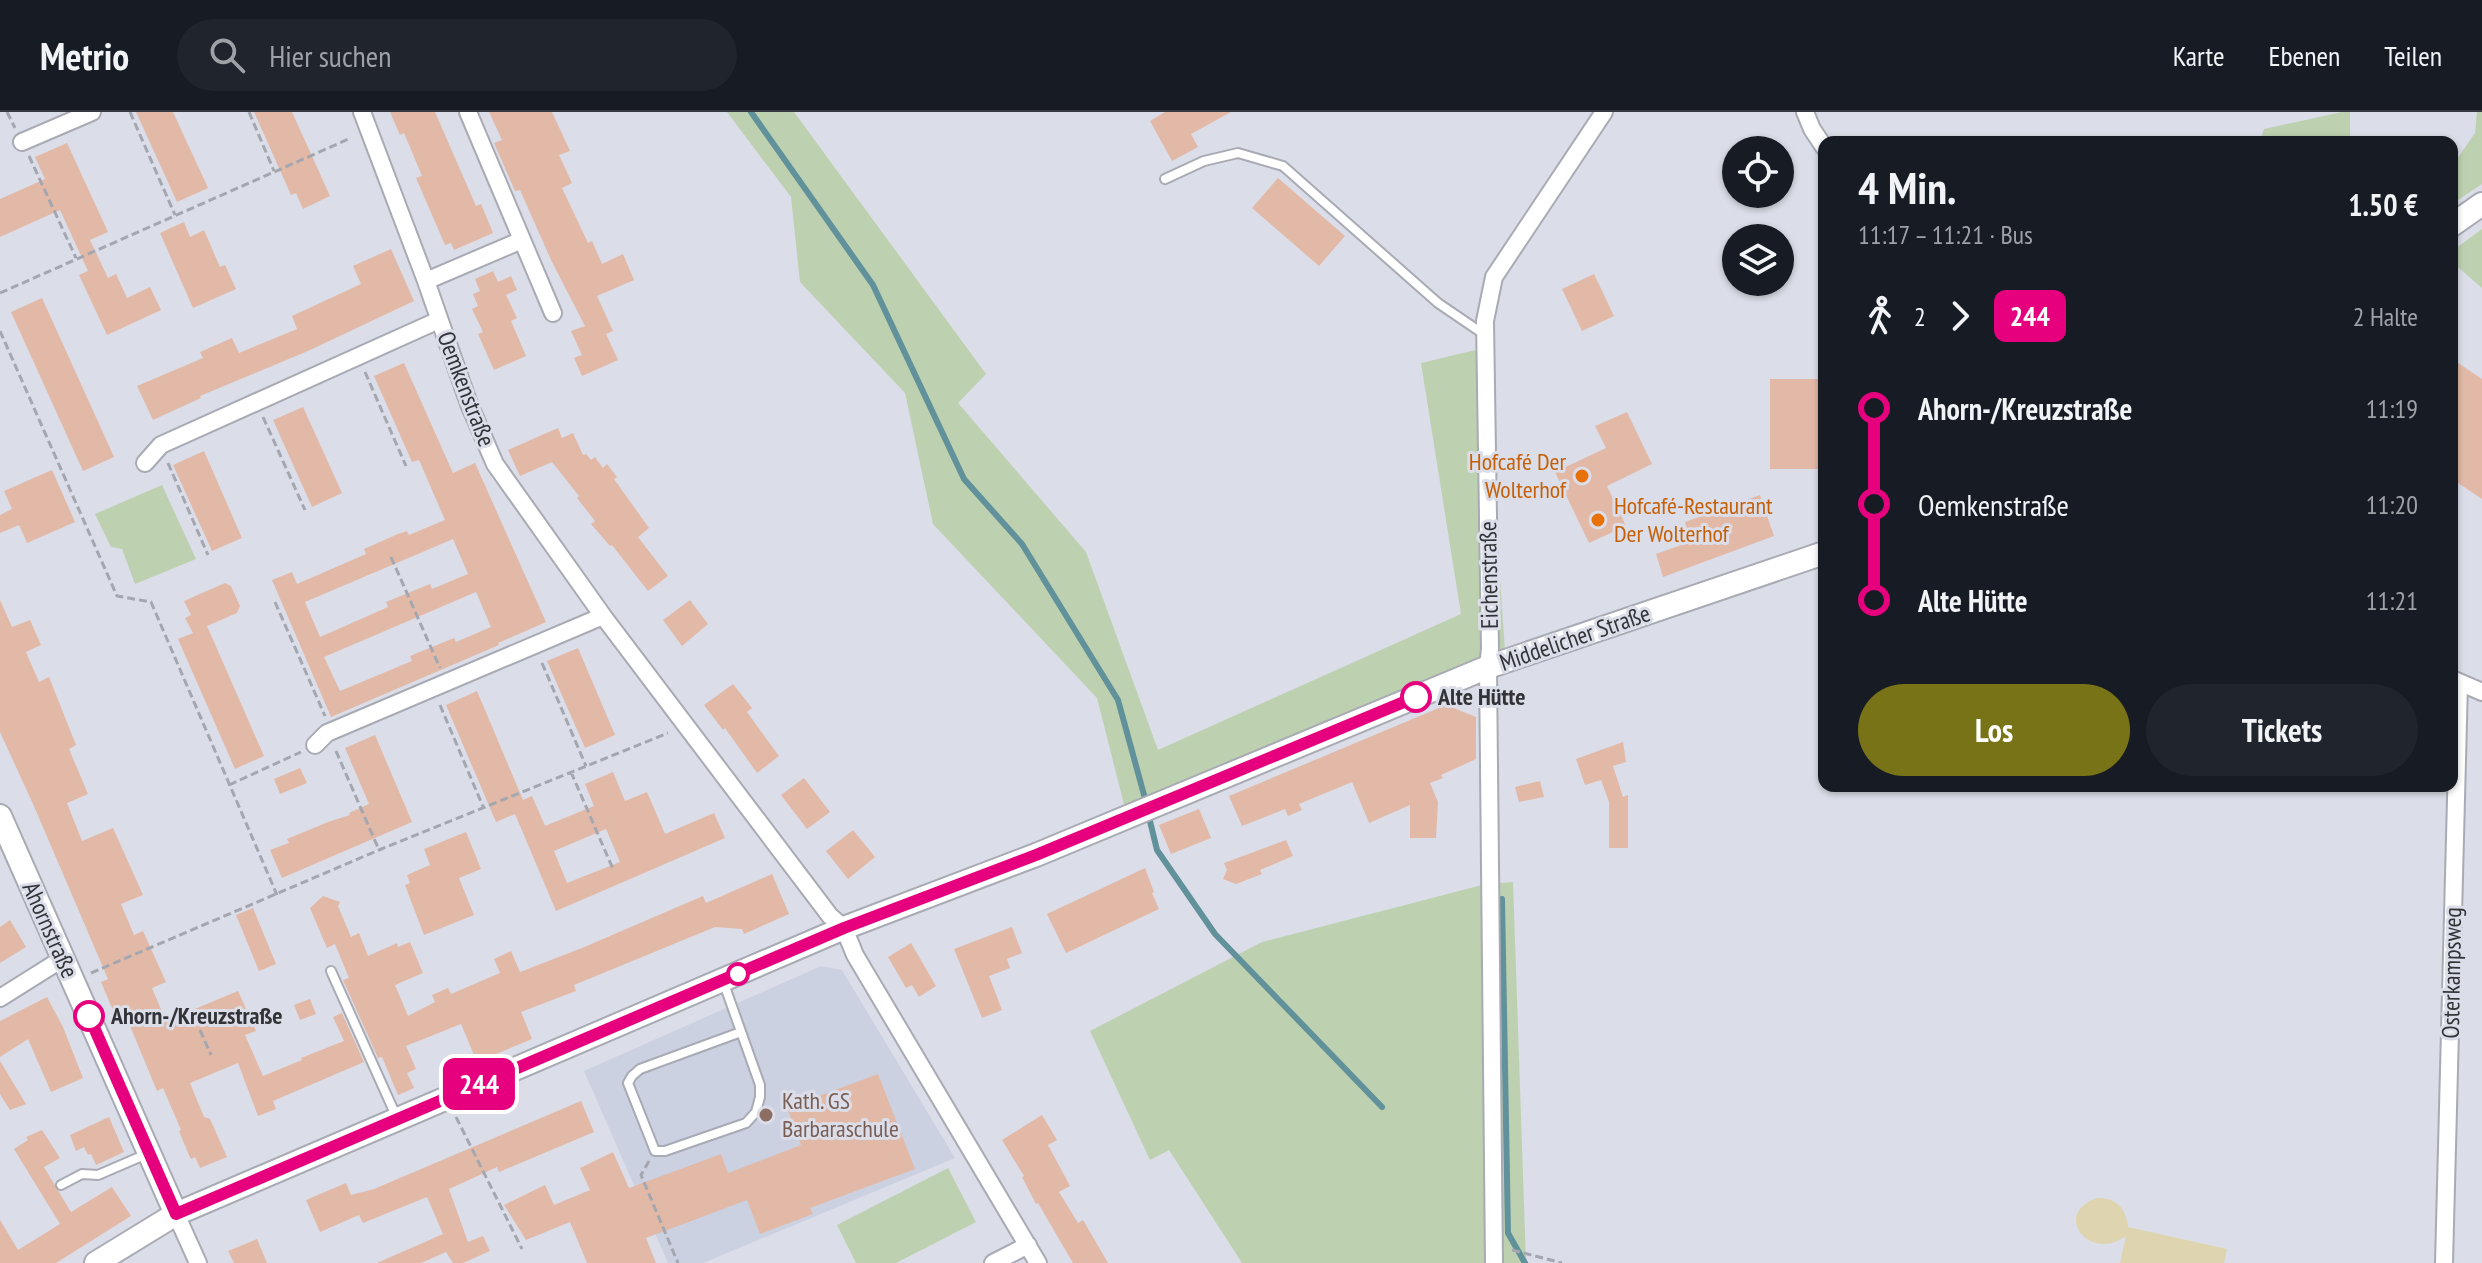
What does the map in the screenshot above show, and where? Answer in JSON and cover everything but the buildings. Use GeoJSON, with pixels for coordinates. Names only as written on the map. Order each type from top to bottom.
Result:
{"type":"FeatureCollection","features":[{"type":"Feature","properties":{"kind":"street"},"geometry":{"type":"LineString","coordinates":[[22,142],[92,112]]}},
{"type":"Feature","properties":{"kind":"street","name":"Oemkenstraße"},"geometry":{"type":"LineString","coordinates":[[362,112],[469,404],[495,464],[603,616],[830,916],[844,928],[855,955],[1038,1263]]}},
{"type":"Feature","properties":{"kind":"street"},"geometry":{"type":"LineString","coordinates":[[468,112],[553,313]]}},
{"type":"Feature","properties":{"kind":"street","name":"Eichenstraße"},"geometry":{"type":"LineString","coordinates":[[1494,1263],[1485,321],[1494,277],[1604,112]]}},
{"type":"Feature","properties":{"kind":"street"},"geometry":{"type":"LineString","coordinates":[[1805,112],[1818,138]]}},
{"type":"Feature","properties":{"kind":"street"},"geometry":{"type":"LineString","coordinates":[[2458,221],[2482,204]]}},
{"type":"Feature","properties":{"kind":"street"},"geometry":{"type":"LineString","coordinates":[[426,281],[522,240]]}},
{"type":"Feature","properties":{"kind":"street","name":"Oemkenstraße"},"geometry":{"type":"LineString","coordinates":[[145,463],[161,445],[439,320]]}},
{"type":"Feature","properties":{"kind":"street","name":"Middelicher Straße"},"geometry":{"type":"LineString","coordinates":[[96,1263],[176,1214],[844,928],[1036,855],[1488,667],[1818,555]]}},
{"type":"Feature","properties":{"kind":"street"},"geometry":{"type":"LineString","coordinates":[[325,736],[603,616]]}},
{"type":"Feature","properties":{"kind":"street"},"geometry":{"type":"LineString","coordinates":[[2458,682],[2482,692]]}},
{"type":"Feature","properties":{"kind":"street","name":"Osterkampsweg"},"geometry":{"type":"LineString","coordinates":[[2444,1263],[2454,792]]}},
{"type":"Feature","properties":{"kind":"street","name":"Ahornstraße"},"geometry":{"type":"LineString","coordinates":[[0,816],[198,1263]]}},
{"type":"Feature","properties":{"kind":"street"},"geometry":{"type":"LineString","coordinates":[[0,998],[62,959]]}},
{"type":"Feature","properties":{"kind":"street"},"geometry":{"type":"LineString","coordinates":[[993,1263],[1028,1245]]}},
{"type":"Feature","properties":{"kind":"lane"},"geometry":{"type":"LineString","coordinates":[[1165,179],[1204,161],[1238,153],[1283,166],[1438,303],[1485,336]]}},
{"type":"Feature","properties":{"kind":"lane"},"geometry":{"type":"LineString","coordinates":[[331,971],[397,1119]]}},
{"type":"Feature","properties":{"kind":"lane"},"geometry":{"type":"LineString","coordinates":[[722,980],[741,1032],[760,1085],[756,1112],[746,1123],[665,1151],[655,1151],[628,1083],[632,1076],[640,1069],[741,1032]]}},
{"type":"Feature","properties":{"kind":"lane"},"geometry":{"type":"LineString","coordinates":[[61,1185],[82,1174],[98,1175],[150,1153]]}},
{"type":"Feature","properties":{"kind":"path"},"geometry":{"type":"LineString","coordinates":[[7,112],[76,258]]}},
{"type":"Feature","properties":{"kind":"path"},"geometry":{"type":"LineString","coordinates":[[130,112],[175,215]]}},
{"type":"Feature","properties":{"kind":"path"},"geometry":{"type":"LineString","coordinates":[[249,112],[275,173]]}},
{"type":"Feature","properties":{"kind":"path"},"geometry":{"type":"LineString","coordinates":[[0,293],[368,130]]}},
{"type":"Feature","properties":{"kind":"path"},"geometry":{"type":"LineString","coordinates":[[0,331],[117,596],[151,602],[277,895]]}},
{"type":"Feature","properties":{"kind":"path"},"geometry":{"type":"LineString","coordinates":[[359,357],[406,466]]}},
{"type":"Feature","properties":{"kind":"path"},"geometry":{"type":"LineString","coordinates":[[257,403],[305,510]]}},
{"type":"Feature","properties":{"kind":"path"},"geometry":{"type":"LineString","coordinates":[[161,445],[208,555]]}},
{"type":"Feature","properties":{"kind":"path"},"geometry":{"type":"LineString","coordinates":[[391,557],[484,809]]}},
{"type":"Feature","properties":{"kind":"path"},"geometry":{"type":"LineString","coordinates":[[275,602],[325,736],[379,850]]}},
{"type":"Feature","properties":{"kind":"path"},"geometry":{"type":"LineString","coordinates":[[534,644],[586,766]]}},
{"type":"Feature","properties":{"kind":"path"},"geometry":{"type":"LineString","coordinates":[[73,981],[379,850],[686,726]]}},
{"type":"Feature","properties":{"kind":"path"},"geometry":{"type":"LineString","coordinates":[[229,785],[325,736]]}},
{"type":"Feature","properties":{"kind":"path"},"geometry":{"type":"LineString","coordinates":[[571,772],[613,869]]}},
{"type":"Feature","properties":{"kind":"path"},"geometry":{"type":"LineString","coordinates":[[200,1030],[211,1055]]}},
{"type":"Feature","properties":{"kind":"path"},"geometry":{"type":"LineString","coordinates":[[447,1098],[522,1249]]}},
{"type":"Feature","properties":{"kind":"path"},"geometry":{"type":"LineString","coordinates":[[655,1151],[641,1175],[678,1263]]}},
{"type":"Feature","properties":{"kind":"path"},"geometry":{"type":"LineString","coordinates":[[1495,1245],[1562,1263]]}},
{"type":"Feature","properties":{"kind":"shaded area","name":"Kath. GS Barbaraschule"},"geometry":{"type":"Polygon","coordinates":[[[821,966],[842,970],[955,1158],[703,1263],[668,1263],[584,1071],[821,966]]]}},
{"type":"Feature","properties":{"kind":"green space"},"geometry":{"type":"Polygon","coordinates":[[[727,112],[794,112],[986,374],[958,403],[1086,552],[1158,750],[1461,614],[1421,363],[1484,348],[1505,651],[1127,816],[1097,698],[933,524],[905,393],[800,282],[791,197],[727,112]]]}},
{"type":"Feature","properties":{"kind":"green space"},"geometry":{"type":"Polygon","coordinates":[[[2350,112],[2350,136],[2262,136],[2264,129],[2350,112]]]}},
{"type":"Feature","properties":{"kind":"green space"},"geometry":{"type":"Polygon","coordinates":[[[2477,112],[2482,112],[2482,184],[2458,200],[2458,157],[2475,133],[2477,112]]]}},
{"type":"Feature","properties":{"kind":"green space"},"geometry":{"type":"Polygon","coordinates":[[[2482,229],[2482,288],[2458,267],[2458,247],[2482,229]]]}},
{"type":"Feature","properties":{"kind":"green space"},"geometry":{"type":"Polygon","coordinates":[[[162,485],[196,559],[135,584],[122,549],[111,547],[95,514],[162,485]]]}},
{"type":"Feature","properties":{"kind":"green space"},"geometry":{"type":"Polygon","coordinates":[[[1513,882],[1526,1263],[1242,1263],[1169,1150],[1150,1160],[1090,1031],[1262,942],[1486,884],[1513,882]]]}},
{"type":"Feature","properties":{"kind":"green space"},"geometry":{"type":"Polygon","coordinates":[[[948,1168],[976,1222],[896,1263],[856,1263],[837,1225],[948,1168]]]}},
{"type":"Feature","properties":{"kind":"sand"},"geometry":{"type":"Polygon","coordinates":[[[2097,1198],[2119,1205],[2128,1227],[2227,1249],[2224,1263],[2120,1263],[2126,1236],[2113,1243],[2100,1244],[2089,1240],[2076,1224],[2077,1214],[2084,1205],[2097,1198]]]}},
{"type":"Feature","properties":{"kind":"waterway"},"geometry":{"type":"LineString","coordinates":[[751,112],[873,285],[964,479],[1022,544],[1118,700],[1146,802]]}},
{"type":"Feature","properties":{"kind":"waterway"},"geometry":{"type":"LineString","coordinates":[[1148,813],[1157,850],[1215,934],[1382,1107]]}},
{"type":"Feature","properties":{"kind":"waterway"},"geometry":{"type":"LineString","coordinates":[[1502,899],[1508,1233],[1525,1263]]}},
{"type":"Feature","properties":{"kind":"bus line","name":"244"},"geometry":{"type":"LineString","coordinates":[[89,1016],[176,1214],[844,928],[1036,855],[1416,697]]}},
{"type":"Feature","properties":{"kind":"place","name":"Hofcafé Der Wolterhof"},"geometry":{"type":"Point","coordinates":[1582,476]}},
{"type":"Feature","properties":{"kind":"place","name":"Hofcafé-Restaurant Der Wolterhof"},"geometry":{"type":"Point","coordinates":[1598,520]}},
{"type":"Feature","properties":{"kind":"place","name":"Alte Hütte"},"geometry":{"type":"Point","coordinates":[1416,697]}},
{"type":"Feature","properties":{"kind":"place","name":"Ahorn-/Kreuzstraße"},"geometry":{"type":"Point","coordinates":[89,1016]}},
{"type":"Feature","properties":{"kind":"place","name":"Kath. GS Barbaraschule"},"geometry":{"type":"Point","coordinates":[766,1115]}}]}
